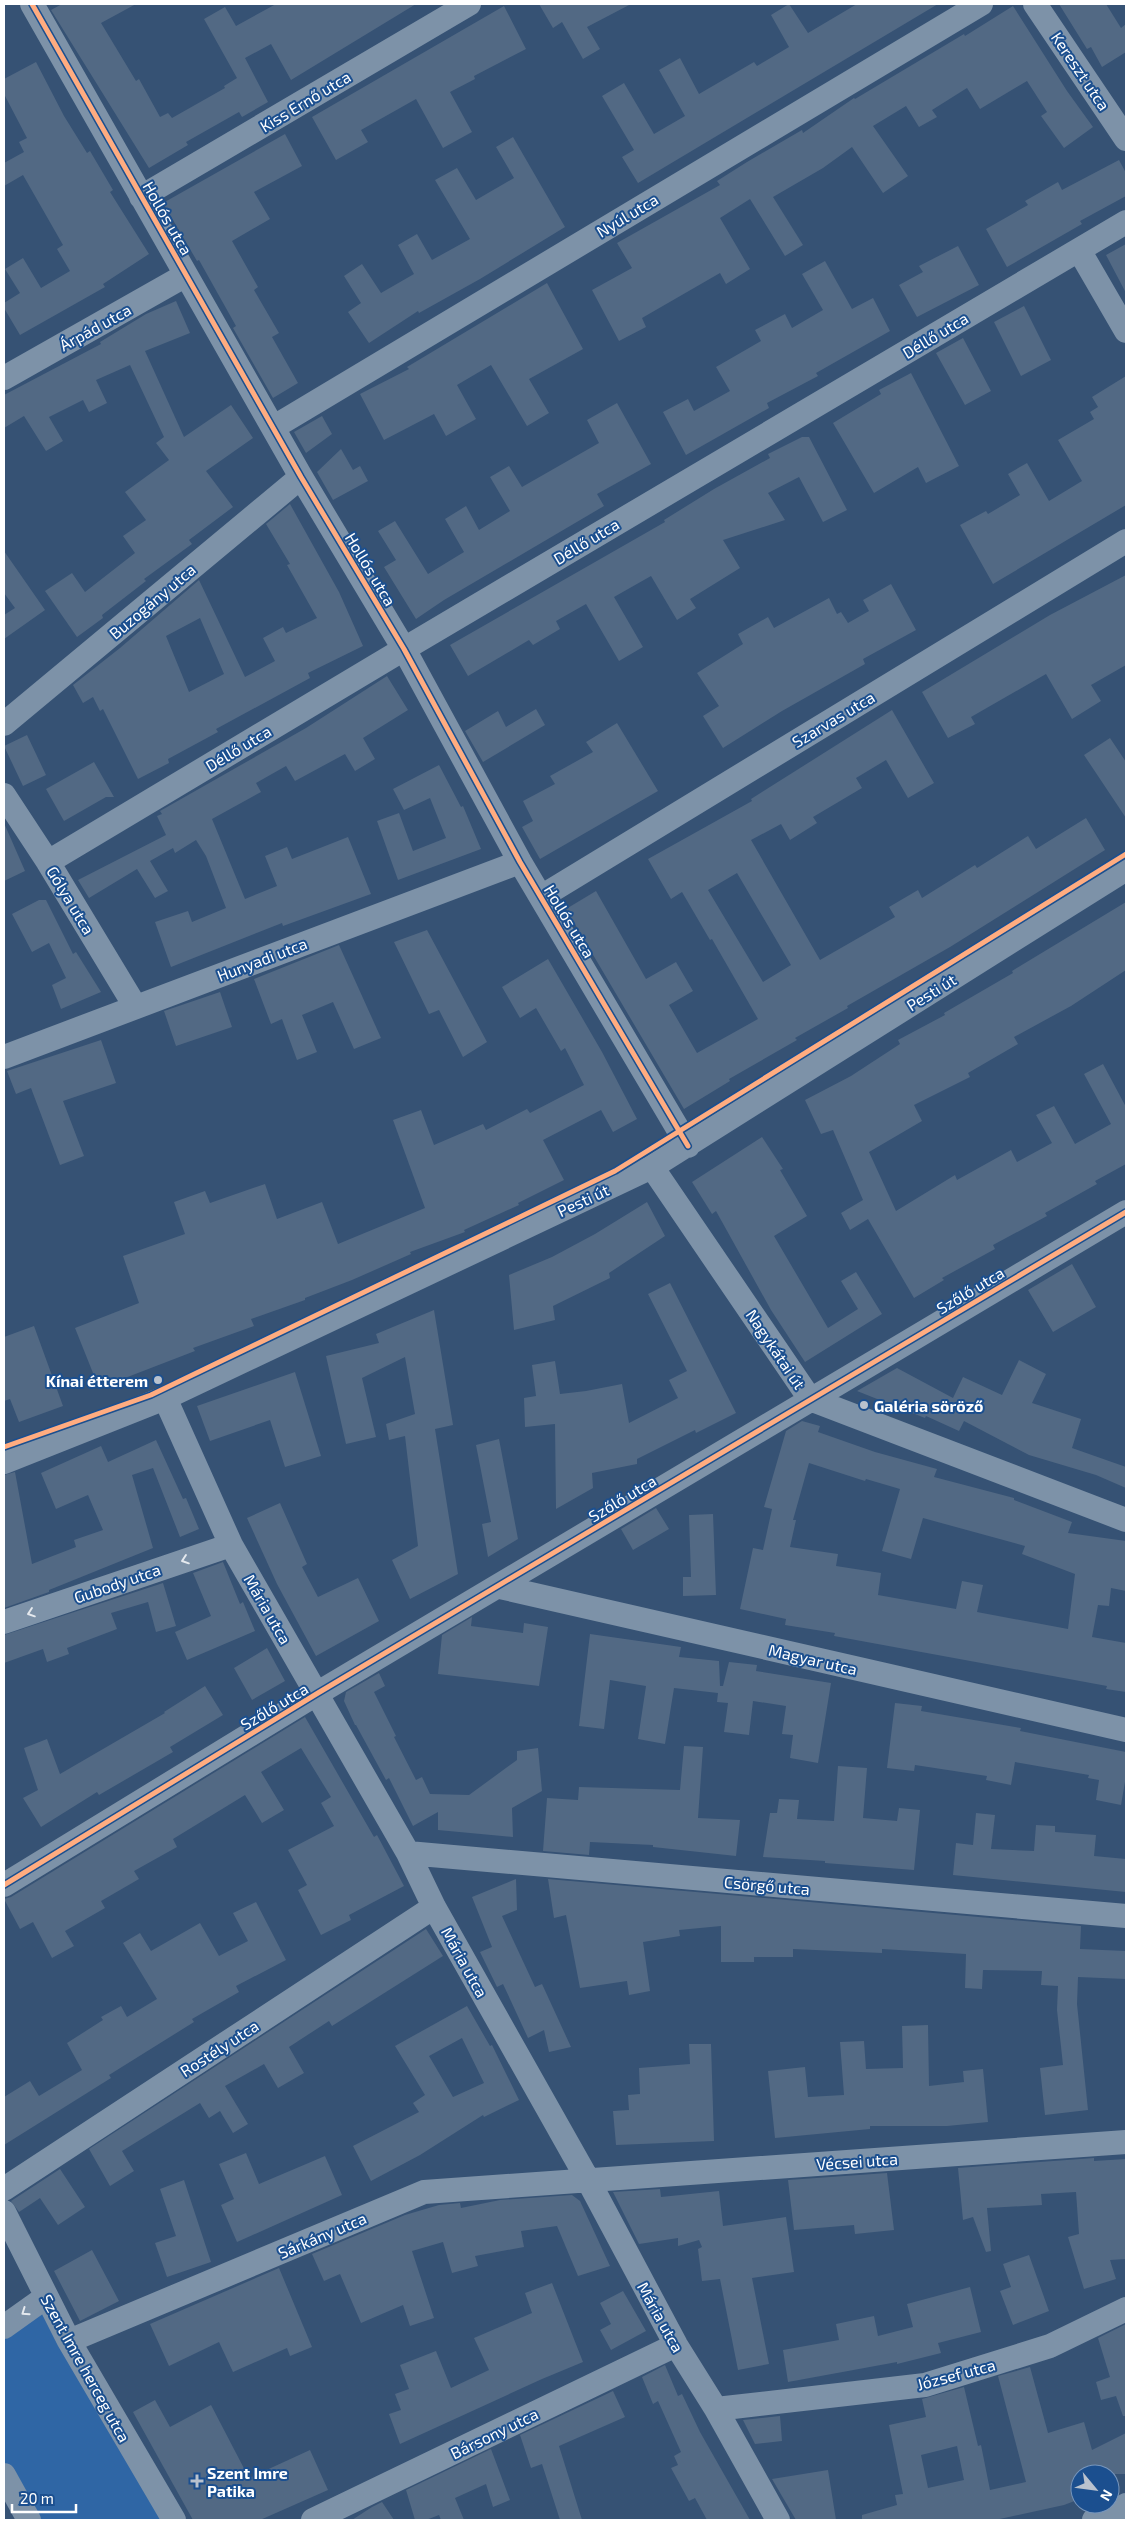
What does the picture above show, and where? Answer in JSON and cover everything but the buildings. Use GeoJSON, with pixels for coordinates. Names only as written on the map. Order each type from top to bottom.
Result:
{"type":"FeatureCollection","features":[{"type":"Feature","properties":{"kind":"street","name":"Hollós utca"},"geometry":{"type":"LineString","coordinates":[[32,4],[301,477],[404,649],[520,862],[688,1146]]}},
{"type":"Feature","properties":{"kind":"street","name":"Kiss Ernő utca"},"geometry":{"type":"LineString","coordinates":[[141,198],[469,4]]}},
{"type":"Feature","properties":{"kind":"street","name":"Nyúl utca"},"geometry":{"type":"LineString","coordinates":[[274,427],[981,4]]}},
{"type":"Feature","properties":{"kind":"street","name":"Kereszt utca"},"geometry":{"type":"LineString","coordinates":[[1035,4],[1126,139]]}},
{"type":"Feature","properties":{"kind":"street","name":"Déllő utca"},"geometry":{"type":"LineString","coordinates":[[48,862],[1126,222]]}},
{"type":"Feature","properties":{"kind":"street"},"geometry":{"type":"LineString","coordinates":[[1079,250],[1126,331]]}},
{"type":"Feature","properties":{"kind":"street","name":"Árpád utca"},"geometry":{"type":"LineString","coordinates":[[4,378],[186,275]]}},
{"type":"Feature","properties":{"kind":"street","name":"Buzogány utca"},"geometry":{"type":"LineString","coordinates":[[4,724],[301,477]]}},
{"type":"Feature","properties":{"kind":"street","name":"Szarvas utca"},"geometry":{"type":"LineString","coordinates":[[541,897],[1126,541]]}},
{"type":"Feature","properties":{"kind":"street","name":"Gólya utca"},"geometry":{"type":"LineString","coordinates":[[4,795],[48,862],[135,1006]]}},
{"type":"Feature","properties":{"kind":"street","name":"Hunyadi utca"},"geometry":{"type":"LineString","coordinates":[[4,1057],[520,862]]}},
{"type":"Feature","properties":{"kind":"street","name":"Pesti út"},"geometry":{"type":"LineString","coordinates":[[4,1462],[165,1398],[652,1167],[1126,869]]}},
{"type":"Feature","properties":{"kind":"street","name":"Nagykátai út"},"geometry":{"type":"LineString","coordinates":[[652,1167],[810,1399],[1126,1520]]}},
{"type":"Feature","properties":{"kind":"street","name":"Szőlő utca"},"geometry":{"type":"LineString","coordinates":[[4,1886],[318,1694],[500,1587],[810,1399],[1124,1215]]}},
{"type":"Feature","properties":{"kind":"street","name":"Mária utca"},"geometry":{"type":"LineString","coordinates":[[165,1398],[231,1545],[408,1853],[434,1908],[588,2180],[676,2345],[716,2409],[778,2520]]}},
{"type":"Feature","properties":{"kind":"street","name":"Gubody utca"},"geometry":{"type":"LineString","coordinates":[[4,1622],[231,1545]]}},
{"type":"Feature","properties":{"kind":"street","name":"Magyar utca"},"geometry":{"type":"LineString","coordinates":[[500,1587],[1126,1730]]}},
{"type":"Feature","properties":{"kind":"street","name":"Csörgő utca"},"geometry":{"type":"LineString","coordinates":[[408,1853],[1126,1916]]}},
{"type":"Feature","properties":{"kind":"street","name":"Rostély utca"},"geometry":{"type":"LineString","coordinates":[[4,2188],[434,1908]]}},
{"type":"Feature","properties":{"kind":"street","name":"Vécsei utca"},"geometry":{"type":"LineString","coordinates":[[588,2180],[1126,2142]]}},
{"type":"Feature","properties":{"kind":"street","name":"Sárkány utca"},"geometry":{"type":"LineString","coordinates":[[69,2341],[424,2192],[588,2180]]}},
{"type":"Feature","properties":{"kind":"street","name":"Szent Imre herceg utca"},"geometry":{"type":"LineString","coordinates":[[4,2212],[69,2341],[174,2520]]}},
{"type":"Feature","properties":{"kind":"street"},"geometry":{"type":"LineString","coordinates":[[4,2327],[46,2298]]}},
{"type":"Feature","properties":{"kind":"street","name":"József utca"},"geometry":{"type":"LineString","coordinates":[[716,2409],[925,2385],[1050,2346],[1126,2309]]}},
{"type":"Feature","properties":{"kind":"street","name":"Bársony utca"},"geometry":{"type":"LineString","coordinates":[[313,2520],[676,2345]]}},
{"type":"Feature","properties":{"kind":"street"},"geometry":{"type":"LineString","coordinates":[[4,2475],[29,2520]]}},
{"type":"Feature","properties":{"kind":"street"},"geometry":{"type":"LineString","coordinates":[[1094,2520],[1102,2518],[1126,2504]]}},
{"type":"Feature","properties":{"kind":"shaded area"},"geometry":{"type":"Polygon","coordinates":[[[46,2297],[174,2520],[29,2520],[4,2475],[4,2327],[46,2297]]]}},
{"type":"Feature","properties":{"kind":"cycle path"},"geometry":{"type":"LineString","coordinates":[[32,4],[301,477],[404,649],[520,862],[688,1146]]}},
{"type":"Feature","properties":{"kind":"cycle path"},"geometry":{"type":"LineString","coordinates":[[4,1447],[151,1395],[615,1171],[1126,854]]}},
{"type":"Feature","properties":{"kind":"cycle path"},"geometry":{"type":"LineString","coordinates":[[4,1885],[318,1693],[1126,1212]]}},
{"type":"Feature","properties":{"kind":"place","name":"Kínai étterem"},"geometry":{"type":"Point","coordinates":[158,1380]}},
{"type":"Feature","properties":{"kind":"place","name":"Galéria söröző"},"geometry":{"type":"Point","coordinates":[864,1405]}},
{"type":"Feature","properties":{"kind":"place","name":"Szent Imre Patika"},"geometry":{"type":"Point","coordinates":[197,2481]}}]}
